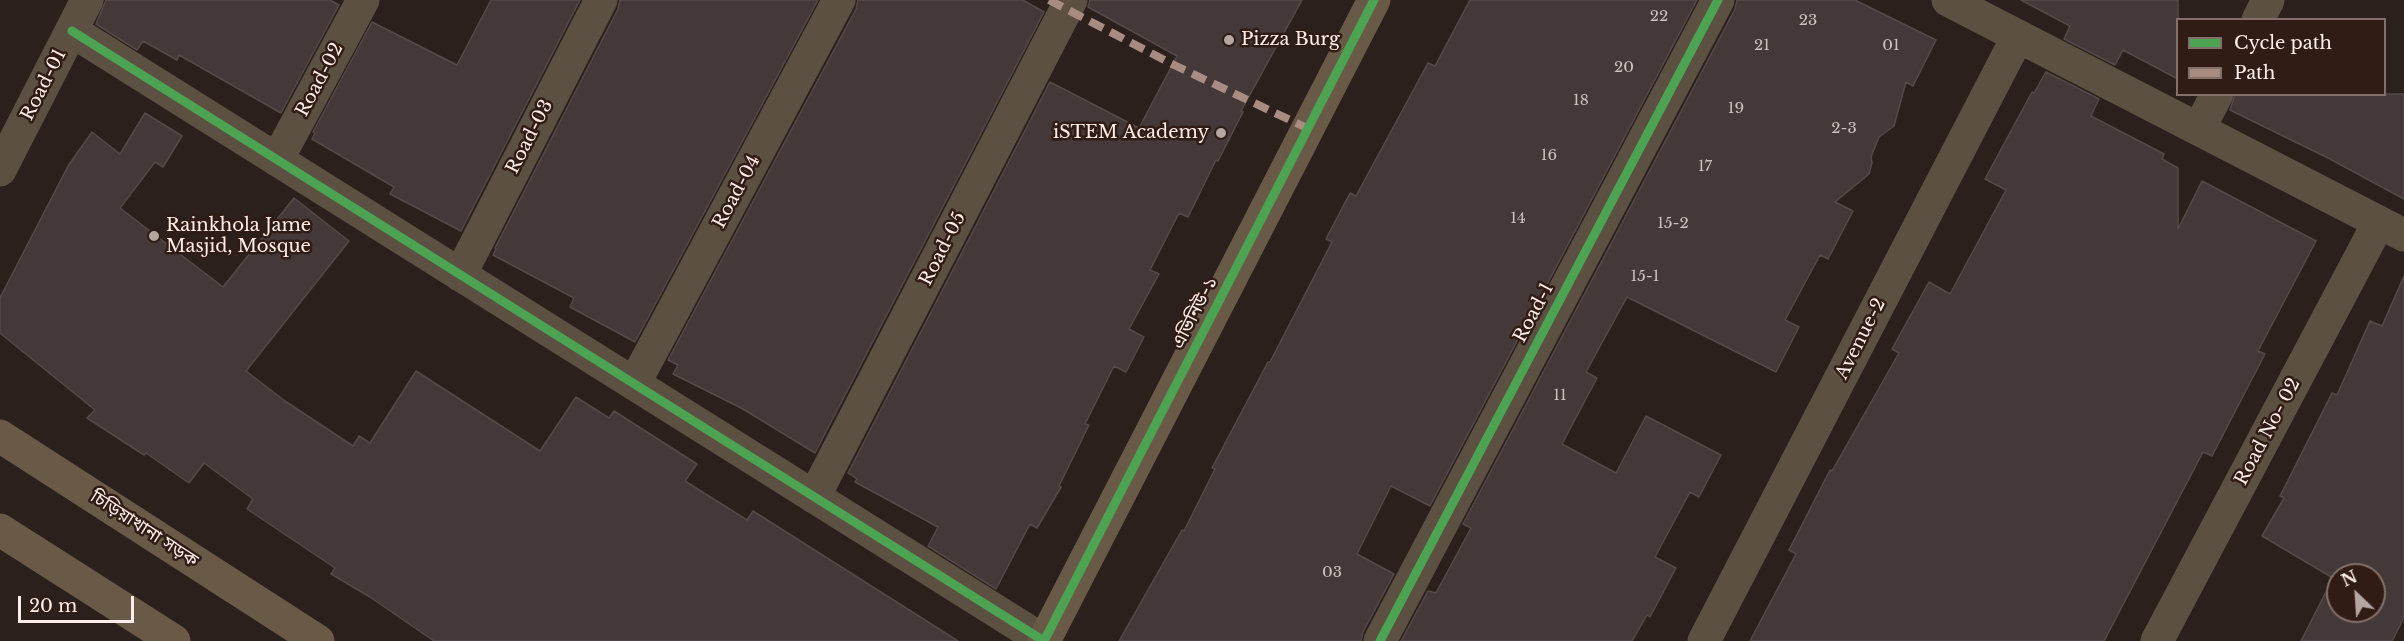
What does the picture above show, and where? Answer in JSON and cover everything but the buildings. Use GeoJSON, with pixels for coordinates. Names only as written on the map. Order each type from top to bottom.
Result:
{"type":"FeatureCollection","features":[{"type":"Feature","properties":{"kind":"street","name":"Road-01"},"geometry":{"type":"LineString","coordinates":[[0,170],[87,0]]}},
{"type":"Feature","properties":{"kind":"street","name":"Road-02"},"geometry":{"type":"LineString","coordinates":[[278,160],[363,0]]}},
{"type":"Feature","properties":{"kind":"street","name":"Road-03"},"geometry":{"type":"LineString","coordinates":[[460,275],[600,0]]}},
{"type":"Feature","properties":{"kind":"street","name":"Road-04"},"geometry":{"type":"LineString","coordinates":[[634,384],[839,0]]}},
{"type":"Feature","properties":{"kind":"street","name":"Road-05"},"geometry":{"type":"LineString","coordinates":[[814,497],[1071,0]]}},
{"type":"Feature","properties":{"kind":"street","name":"এভিনিউ-১"},"geometry":{"type":"LineString","coordinates":[[1044,641],[1374,0]]}},
{"type":"Feature","properties":{"kind":"street","name":"Road-1"},"geometry":{"type":"LineString","coordinates":[[1380,641],[1718,0]]}},
{"type":"Feature","properties":{"kind":"street"},"geometry":{"type":"LineString","coordinates":[[1948,0],[2392,228]]}},
{"type":"Feature","properties":{"kind":"street"},"geometry":{"type":"LineString","coordinates":[[2259,18],[2268,0]]}},
{"type":"Feature","properties":{"kind":"street"},"geometry":{"type":"LineString","coordinates":[[72,31],[1044,641]]}},
{"type":"Feature","properties":{"kind":"street","name":"Avenue-2"},"geometry":{"type":"LineString","coordinates":[[1704,641],[2018,36]]}},
{"type":"Feature","properties":{"kind":"street"},"geometry":{"type":"LineString","coordinates":[[2199,129],[2216,96]]}},
{"type":"Feature","properties":{"kind":"street","name":"Road No- 02"},"geometry":{"type":"LineString","coordinates":[[2157,641],[2392,228]]}},
{"type":"Feature","properties":{"kind":"street","name":"চিড়িয়াখানা সড়ক"},"geometry":{"type":"LineString","coordinates":[[0,436],[318,641]]}},
{"type":"Feature","properties":{"kind":"street"},"geometry":{"type":"LineString","coordinates":[[0,530],[174,641]]}},
{"type":"Feature","properties":{"kind":"marked path"},"geometry":{"type":"LineString","coordinates":[[1049,0],[1174,65],[1309,129]]}},
{"type":"Feature","properties":{"kind":"cycle path"},"geometry":{"type":"LineString","coordinates":[[1044,641],[1374,0]]}},
{"type":"Feature","properties":{"kind":"cycle path"},"geometry":{"type":"LineString","coordinates":[[1380,641],[1718,0]]}},
{"type":"Feature","properties":{"kind":"cycle path"},"geometry":{"type":"LineString","coordinates":[[72,31],[1044,641]]}},
{"type":"Feature","properties":{"kind":"place","name":"Pizza Burg"},"geometry":{"type":"Point","coordinates":[1229,40]}},
{"type":"Feature","properties":{"kind":"place","name":"iSTEM Academy"},"geometry":{"type":"Point","coordinates":[1221,133]}},
{"type":"Feature","properties":{"kind":"place","name":"Rainkhola Jame Masjid, Mosque"},"geometry":{"type":"Point","coordinates":[154,236]}}]}
